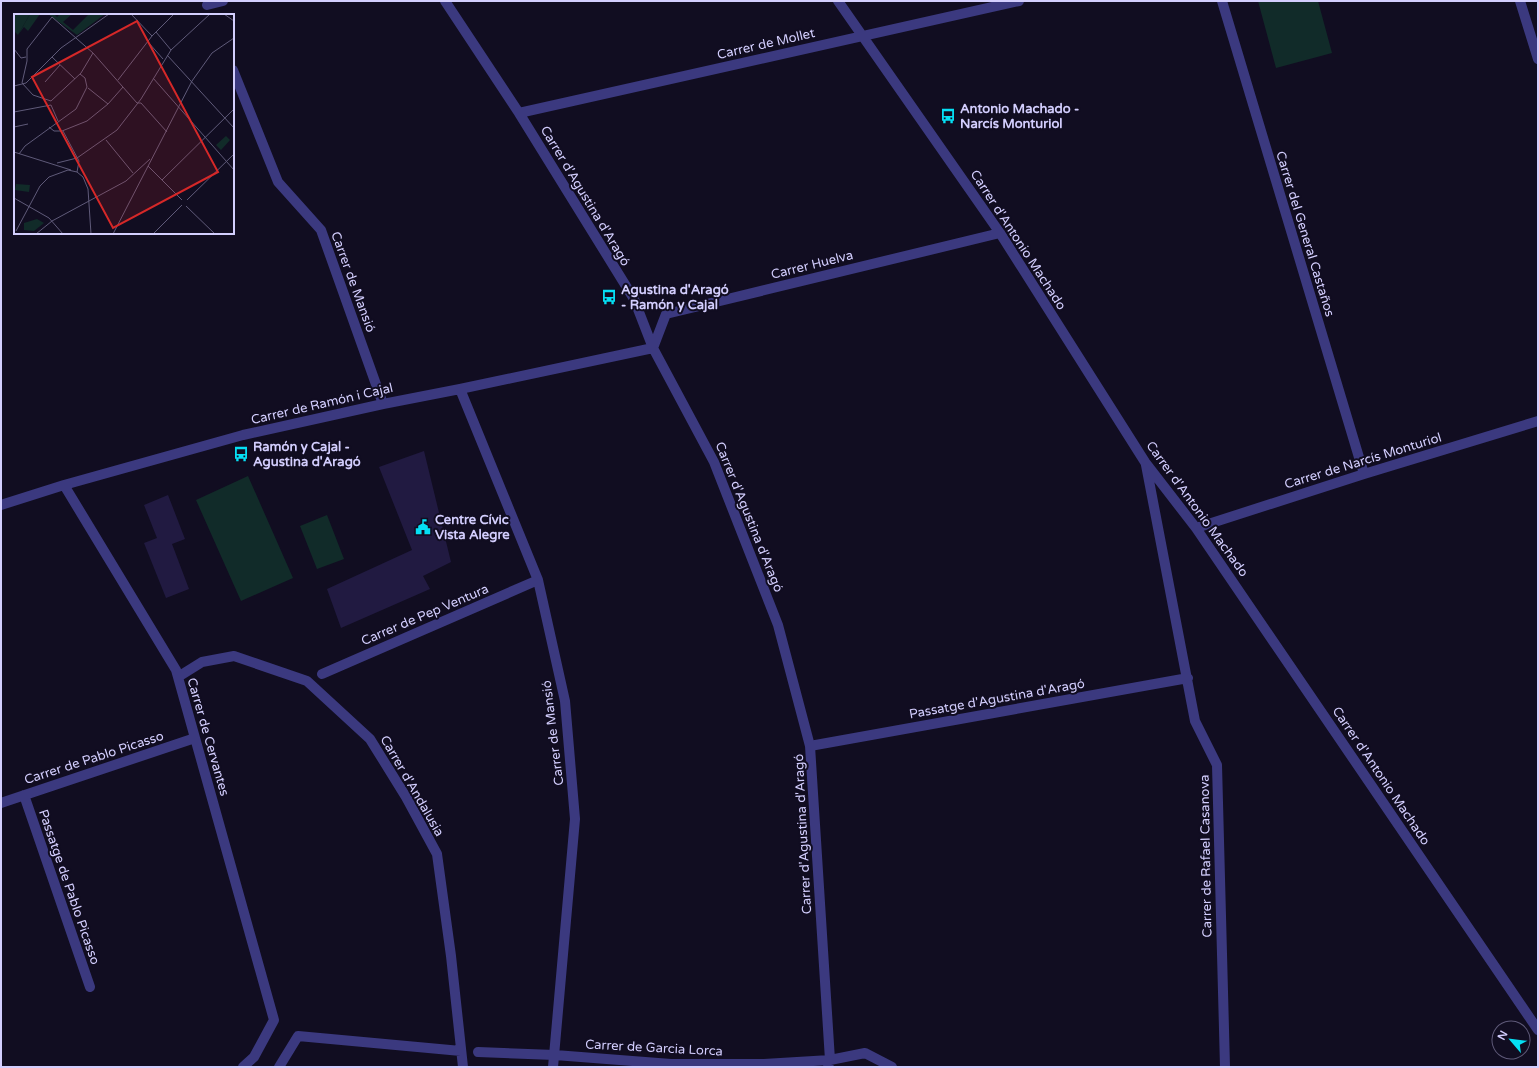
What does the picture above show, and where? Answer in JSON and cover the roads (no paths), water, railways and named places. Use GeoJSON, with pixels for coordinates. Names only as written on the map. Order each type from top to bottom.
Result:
{"type":"FeatureCollection","features":[{"type":"Feature","properties":{"kind":"street"},"geometry":{"type":"LineString","coordinates":[[211,14],[206,3],[223,1]]}},
{"type":"Feature","properties":{"kind":"street","name":"Carrer d'Agustina d'Aragó"},"geometry":{"type":"LineString","coordinates":[[444,1],[519,113],[622,282],[634,299],[653,348],[714,462],[778,624],[810,746],[829,1064]]}},
{"type":"Feature","properties":{"kind":"street","name":"Carrer d'Antonio Machado"},"geometry":{"type":"LineString","coordinates":[[838,1],[1000,232],[1145,462],[1196,528],[1538,1030]]}},
{"type":"Feature","properties":{"kind":"street","name":"Carrer de Mollet"},"geometry":{"type":"LineString","coordinates":[[519,113],[1019,1]]}},
{"type":"Feature","properties":{"kind":"street","name":"Carrer del General Castaños"},"geometry":{"type":"LineString","coordinates":[[1222,1],[1364,474]]}},
{"type":"Feature","properties":{"kind":"street"},"geometry":{"type":"LineString","coordinates":[[1520,1],[1538,59]]}},
{"type":"Feature","properties":{"kind":"street","name":"Carrer de Mansió"},"geometry":{"type":"LineString","coordinates":[[234,72],[278,182],[322,230],[383,404]]}},
{"type":"Feature","properties":{"kind":"street","name":"Carrer Huelva"},"geometry":{"type":"LineString","coordinates":[[653,348],[666,314],[1000,232]]}},
{"type":"Feature","properties":{"kind":"street","name":"Carrer de Ramón i Cajal"},"geometry":{"type":"LineString","coordinates":[[1,505],[64,485],[243,435],[383,404],[653,348]]}},
{"type":"Feature","properties":{"kind":"street","name":"Carrer de Mansió"},"geometry":{"type":"LineString","coordinates":[[460,389],[538,580],[565,701],[575,819],[553,1067]]}},
{"type":"Feature","properties":{"kind":"street","name":"Carrer de Narcís Monturiol"},"geometry":{"type":"LineString","coordinates":[[1196,528],[1364,474],[1538,421]]}},
{"type":"Feature","properties":{"kind":"street","name":"Carrer de Rafael Casanova"},"geometry":{"type":"LineString","coordinates":[[1145,462],[1188,678],[1195,721],[1217,765],[1225,1067]]}},
{"type":"Feature","properties":{"kind":"street","name":"Carrer de Cervantes"},"geometry":{"type":"LineString","coordinates":[[64,485],[176,670],[274,1020],[254,1057],[243,1067]]}},
{"type":"Feature","properties":{"kind":"street","name":"Carrer de Pep Ventura"},"geometry":{"type":"LineString","coordinates":[[322,674],[538,580]]}},
{"type":"Feature","properties":{"kind":"street","name":"Carrer d'Andalusia"},"geometry":{"type":"LineString","coordinates":[[178,677],[202,662],[234,656],[307,681],[370,739],[406,797],[437,854],[451,956],[463,1067]]}},
{"type":"Feature","properties":{"kind":"street","name":"Passatge d'Agustina d'Aragó"},"geometry":{"type":"LineString","coordinates":[[810,746],[1188,678]]}},
{"type":"Feature","properties":{"kind":"street","name":"Carrer de Pablo Picasso"},"geometry":{"type":"LineString","coordinates":[[1,803],[195,738]]}},
{"type":"Feature","properties":{"kind":"street","name":"Passatge de Pablo Picasso"},"geometry":{"type":"LineString","coordinates":[[24,796],[90,987]]}},
{"type":"Feature","properties":{"kind":"street"},"geometry":{"type":"LineString","coordinates":[[279,1067],[298,1036],[461,1051]]}},
{"type":"Feature","properties":{"kind":"street","name":"Carrer de Garcia Lorca"},"geometry":{"type":"LineString","coordinates":[[478,1052],[555,1055],[672,1064],[829,1064]]}},
{"type":"Feature","properties":{"kind":"street"},"geometry":{"type":"LineString","coordinates":[[829,1064],[866,1053],[892,1067]]}},
{"type":"Feature","properties":{"kind":"place","name":"Antonio Machado - Narcís Monturiol"},"geometry":{"type":"Point","coordinates":[948,116]}},
{"type":"Feature","properties":{"kind":"place","name":"Agustina d'Aragó - Ramón y Cajal"},"geometry":{"type":"Point","coordinates":[609,297]}},
{"type":"Feature","properties":{"kind":"place","name":"Ramón y Cajal - Agustina d'Aragó"},"geometry":{"type":"Point","coordinates":[241,454]}},
{"type":"Feature","properties":{"kind":"place","name":"Centre Cívic Vista Alegre"},"geometry":{"type":"Point","coordinates":[423,527]}}]}
